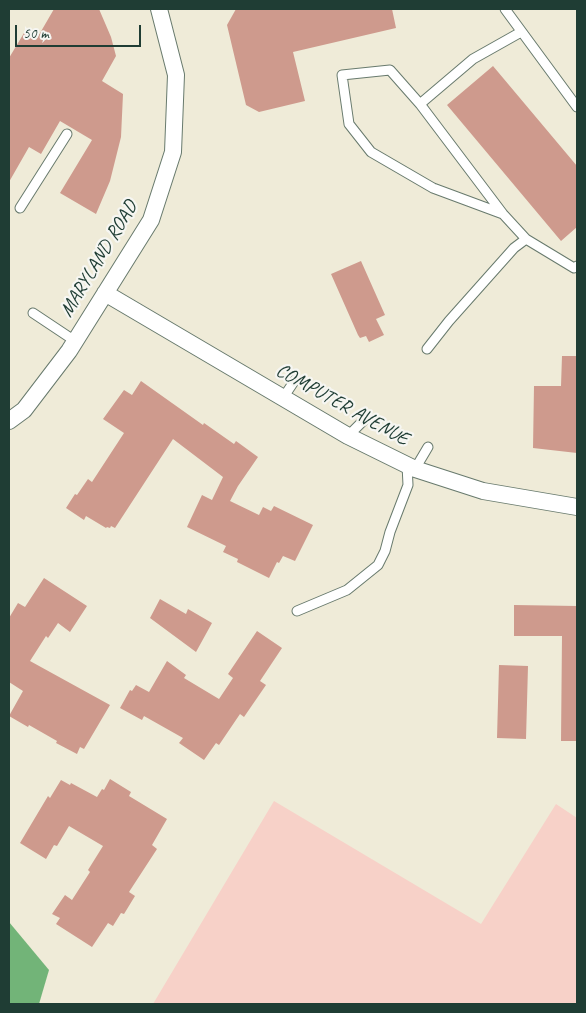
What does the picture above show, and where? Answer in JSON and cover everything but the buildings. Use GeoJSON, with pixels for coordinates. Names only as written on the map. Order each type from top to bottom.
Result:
{"type":"FeatureCollection","features":[{"type":"Feature","properties":{"kind":"street","name":"MARYLAND ROAD"},"geometry":{"type":"LineString","coordinates":[[9,421],[24,410],[75,341],[151,220],[173,152],[176,75],[159,9]]}},
{"type":"Feature","properties":{"kind":"street","name":"COMPUTER AVENUE"},"geometry":{"type":"LineString","coordinates":[[105,293],[348,436],[411,467],[483,491],[577,507]]}},
{"type":"Feature","properties":{"kind":"lane"},"geometry":{"type":"LineString","coordinates":[[505,9],[577,107]]}},
{"type":"Feature","properties":{"kind":"lane"},"geometry":{"type":"LineString","coordinates":[[420,104],[473,59],[521,32]]}},
{"type":"Feature","properties":{"kind":"lane"},"geometry":{"type":"LineString","coordinates":[[503,214],[434,188],[371,152],[349,124],[342,75],[390,70],[420,104],[503,214],[526,240],[576,269]]}},
{"type":"Feature","properties":{"kind":"lane"},"geometry":{"type":"LineString","coordinates":[[20,208],[67,134]]}},
{"type":"Feature","properties":{"kind":"lane"},"geometry":{"type":"LineString","coordinates":[[427,349],[449,321],[514,248],[526,240]]}},
{"type":"Feature","properties":{"kind":"lane"},"geometry":{"type":"LineString","coordinates":[[33,313],[75,341]]}},
{"type":"Feature","properties":{"kind":"lane"},"geometry":{"type":"LineString","coordinates":[[283,398],[295,380]]}},
{"type":"Feature","properties":{"kind":"lane"},"geometry":{"type":"LineString","coordinates":[[348,436],[364,420]]}},
{"type":"Feature","properties":{"kind":"lane"},"geometry":{"type":"LineString","coordinates":[[297,611],[347,590],[378,565],[385,551],[390,532],[408,485],[411,467],[428,447]]}},
{"type":"Feature","properties":{"kind":"shaded area"},"geometry":{"type":"Polygon","coordinates":[[[274,801],[481,924],[556,804],[577,818],[577,1004],[153,1004],[274,801]]]}},
{"type":"Feature","properties":{"kind":"green space"},"geometry":{"type":"Polygon","coordinates":[[[9,922],[49,970],[39,1004],[9,1004],[9,922]]]}}]}
